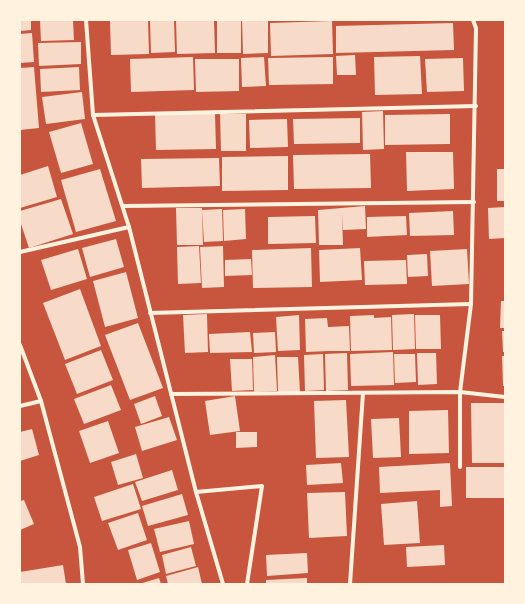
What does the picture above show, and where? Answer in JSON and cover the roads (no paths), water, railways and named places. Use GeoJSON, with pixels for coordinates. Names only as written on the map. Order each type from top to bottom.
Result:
{"type":"FeatureCollection","features":[{"type":"Feature","properties":{"kind":"street"},"geometry":{"type":"LineString","coordinates":[[86,20],[93,114],[129,227],[196,492],[223,584]]}},
{"type":"Feature","properties":{"kind":"street"},"geometry":{"type":"LineString","coordinates":[[460,467],[460,392],[471,304],[474,202],[476,28],[473,20]]}},
{"type":"Feature","properties":{"kind":"street"},"geometry":{"type":"LineString","coordinates":[[93,114],[476,106]]}},
{"type":"Feature","properties":{"kind":"street"},"geometry":{"type":"LineString","coordinates":[[123,206],[474,202]]}},
{"type":"Feature","properties":{"kind":"street"},"geometry":{"type":"LineString","coordinates":[[20,252],[129,227]]}},
{"type":"Feature","properties":{"kind":"street"},"geometry":{"type":"LineString","coordinates":[[150,313],[471,304]]}},
{"type":"Feature","properties":{"kind":"street"},"geometry":{"type":"LineString","coordinates":[[20,344],[42,401],[80,547],[83,584]]}},
{"type":"Feature","properties":{"kind":"street"},"geometry":{"type":"LineString","coordinates":[[171,394],[460,392],[505,397]]}},
{"type":"Feature","properties":{"kind":"street"},"geometry":{"type":"LineString","coordinates":[[350,584],[363,393]]}},
{"type":"Feature","properties":{"kind":"street"},"geometry":{"type":"LineString","coordinates":[[20,406],[42,401]]}},
{"type":"Feature","properties":{"kind":"street"},"geometry":{"type":"LineString","coordinates":[[196,492],[262,486],[247,584]]}}]}
